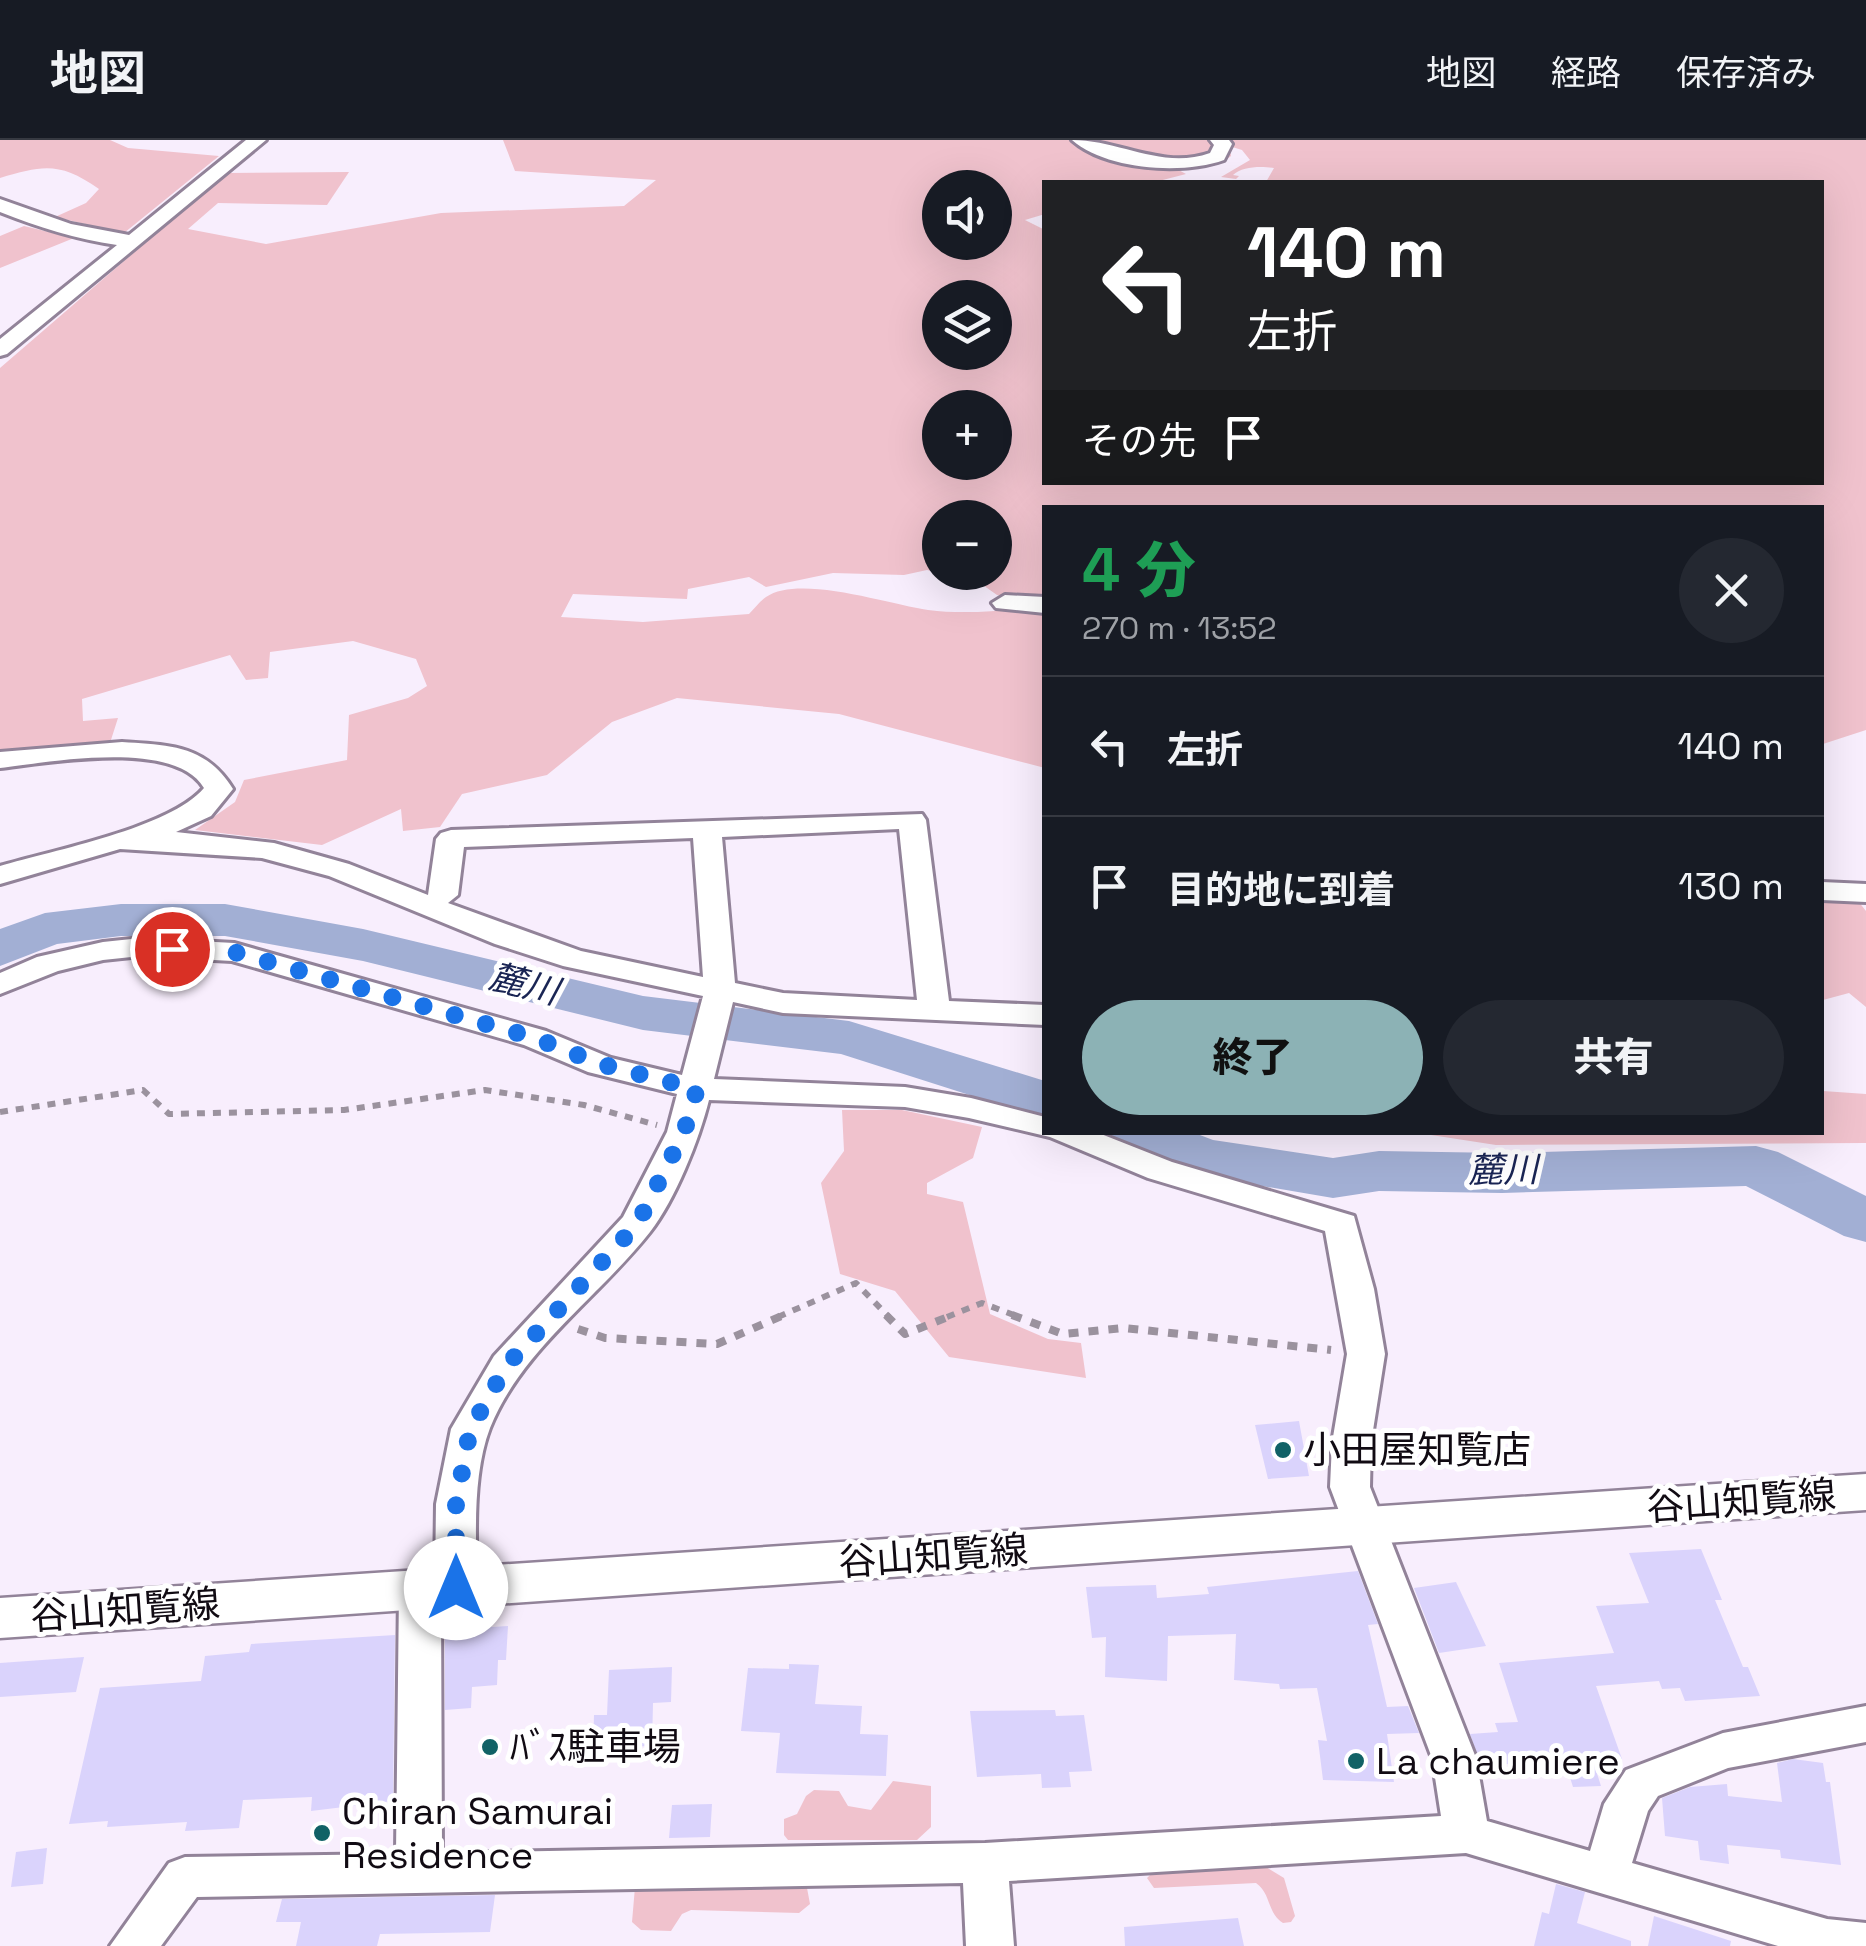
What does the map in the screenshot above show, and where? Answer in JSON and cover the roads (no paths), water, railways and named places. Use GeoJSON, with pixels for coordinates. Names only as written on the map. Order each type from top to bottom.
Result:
{"type":"FeatureCollection","features":[{"type":"Feature","properties":{"kind":"main road","name":"谷山知覧線"},"geometry":{"type":"LineString","coordinates":[[0,1618],[1866,1492]]}},
{"type":"Feature","properties":{"kind":"street"},"geometry":{"type":"LineString","coordinates":[[0,350],[257,140]]}},
{"type":"Feature","properties":{"kind":"street"},"geometry":{"type":"LineString","coordinates":[[1081,140],[1136,158],[1189,165],[1218,156],[1220,140]]}},
{"type":"Feature","properties":{"kind":"street"},"geometry":{"type":"LineString","coordinates":[[0,205],[45,224],[130,242]]}},
{"type":"Feature","properties":{"kind":"street"},"geometry":{"type":"LineString","coordinates":[[1005,603],[1042,606]]}},
{"type":"Feature","properties":{"kind":"street"},"geometry":{"type":"LineString","coordinates":[[0,760],[92,751],[152,752],[206,767],[216,776],[219,789],[201,810],[175,823],[0,875]]}},
{"type":"Feature","properties":{"kind":"street"},"geometry":{"type":"LineString","coordinates":[[444,895],[451,840],[912,820],[934,1009]]}},
{"type":"Feature","properties":{"kind":"street"},"geometry":{"type":"LineString","coordinates":[[419,1870],[438,1590],[470,1430],[507,1365],[638,1223],[684,1132],[708,1050],[717,996],[707,830]]}},
{"type":"Feature","properties":{"kind":"street"},"geometry":{"type":"LineString","coordinates":[[121,840],[264,849],[339,870],[574,959],[717,996],[825,1007],[1042,1014]]}},
{"type":"Feature","properties":{"kind":"street"},"geometry":{"type":"LineString","coordinates":[[1824,892],[1866,893]]}},
{"type":"Feature","properties":{"kind":"street"},"geometry":{"type":"LineString","coordinates":[[0,985],[48,964],[103,951],[141,948],[234,952],[535,1038],[600,1064],[697,1089],[905,1098],[971,1108],[1042,1127]]}},
{"type":"Feature","properties":{"kind":"street"},"geometry":{"type":"LineString","coordinates":[[1071,1135],[1160,1170],[1341,1224],[1366,1354],[1348,1475],[1358,1516],[1367,1527],[1454,1758],[1466,1834]]}},
{"type":"Feature","properties":{"kind":"street"},"geometry":{"type":"LineString","coordinates":[[1604,1876],[1627,1804],[1642,1783],[1723,1751],[1866,1724]]}},
{"type":"Feature","properties":{"kind":"street"},"geometry":{"type":"LineString","coordinates":[[134,1946],[185,1877],[986,1863],[1466,1834],[1827,1940],[1866,1944]]}},
{"type":"Feature","properties":{"kind":"street"},"geometry":{"type":"LineString","coordinates":[[986,1863],[990,1946]]}},
{"type":"Feature","properties":{"kind":"waterway","name":"麓川"},"geometry":{"type":"LineString","coordinates":[[0,950],[45,929],[121,920],[225,920],[363,945],[643,1013],[849,1038],[1042,1100]]}},
{"type":"Feature","properties":{"kind":"waterway","name":"麓川"},"geometry":{"type":"LineString","coordinates":[[1142,1135],[1202,1158],[1333,1178],[1379,1171],[1502,1173],[1756,1166],[1866,1221]]}},
{"type":"Feature","properties":{"kind":"place","name":"小田屋知覧店"},"geometry":{"type":"Point","coordinates":[1283,1450]}},
{"type":"Feature","properties":{"kind":"place","name":"ﾊﾞｽ駐車場"},"geometry":{"type":"Point","coordinates":[490,1747]}},
{"type":"Feature","properties":{"kind":"place","name":"La chaumiere"},"geometry":{"type":"Point","coordinates":[1356,1761]}},
{"type":"Feature","properties":{"kind":"place","name":"Chiran Samurai Residence"},"geometry":{"type":"Point","coordinates":[322,1833]}}]}
